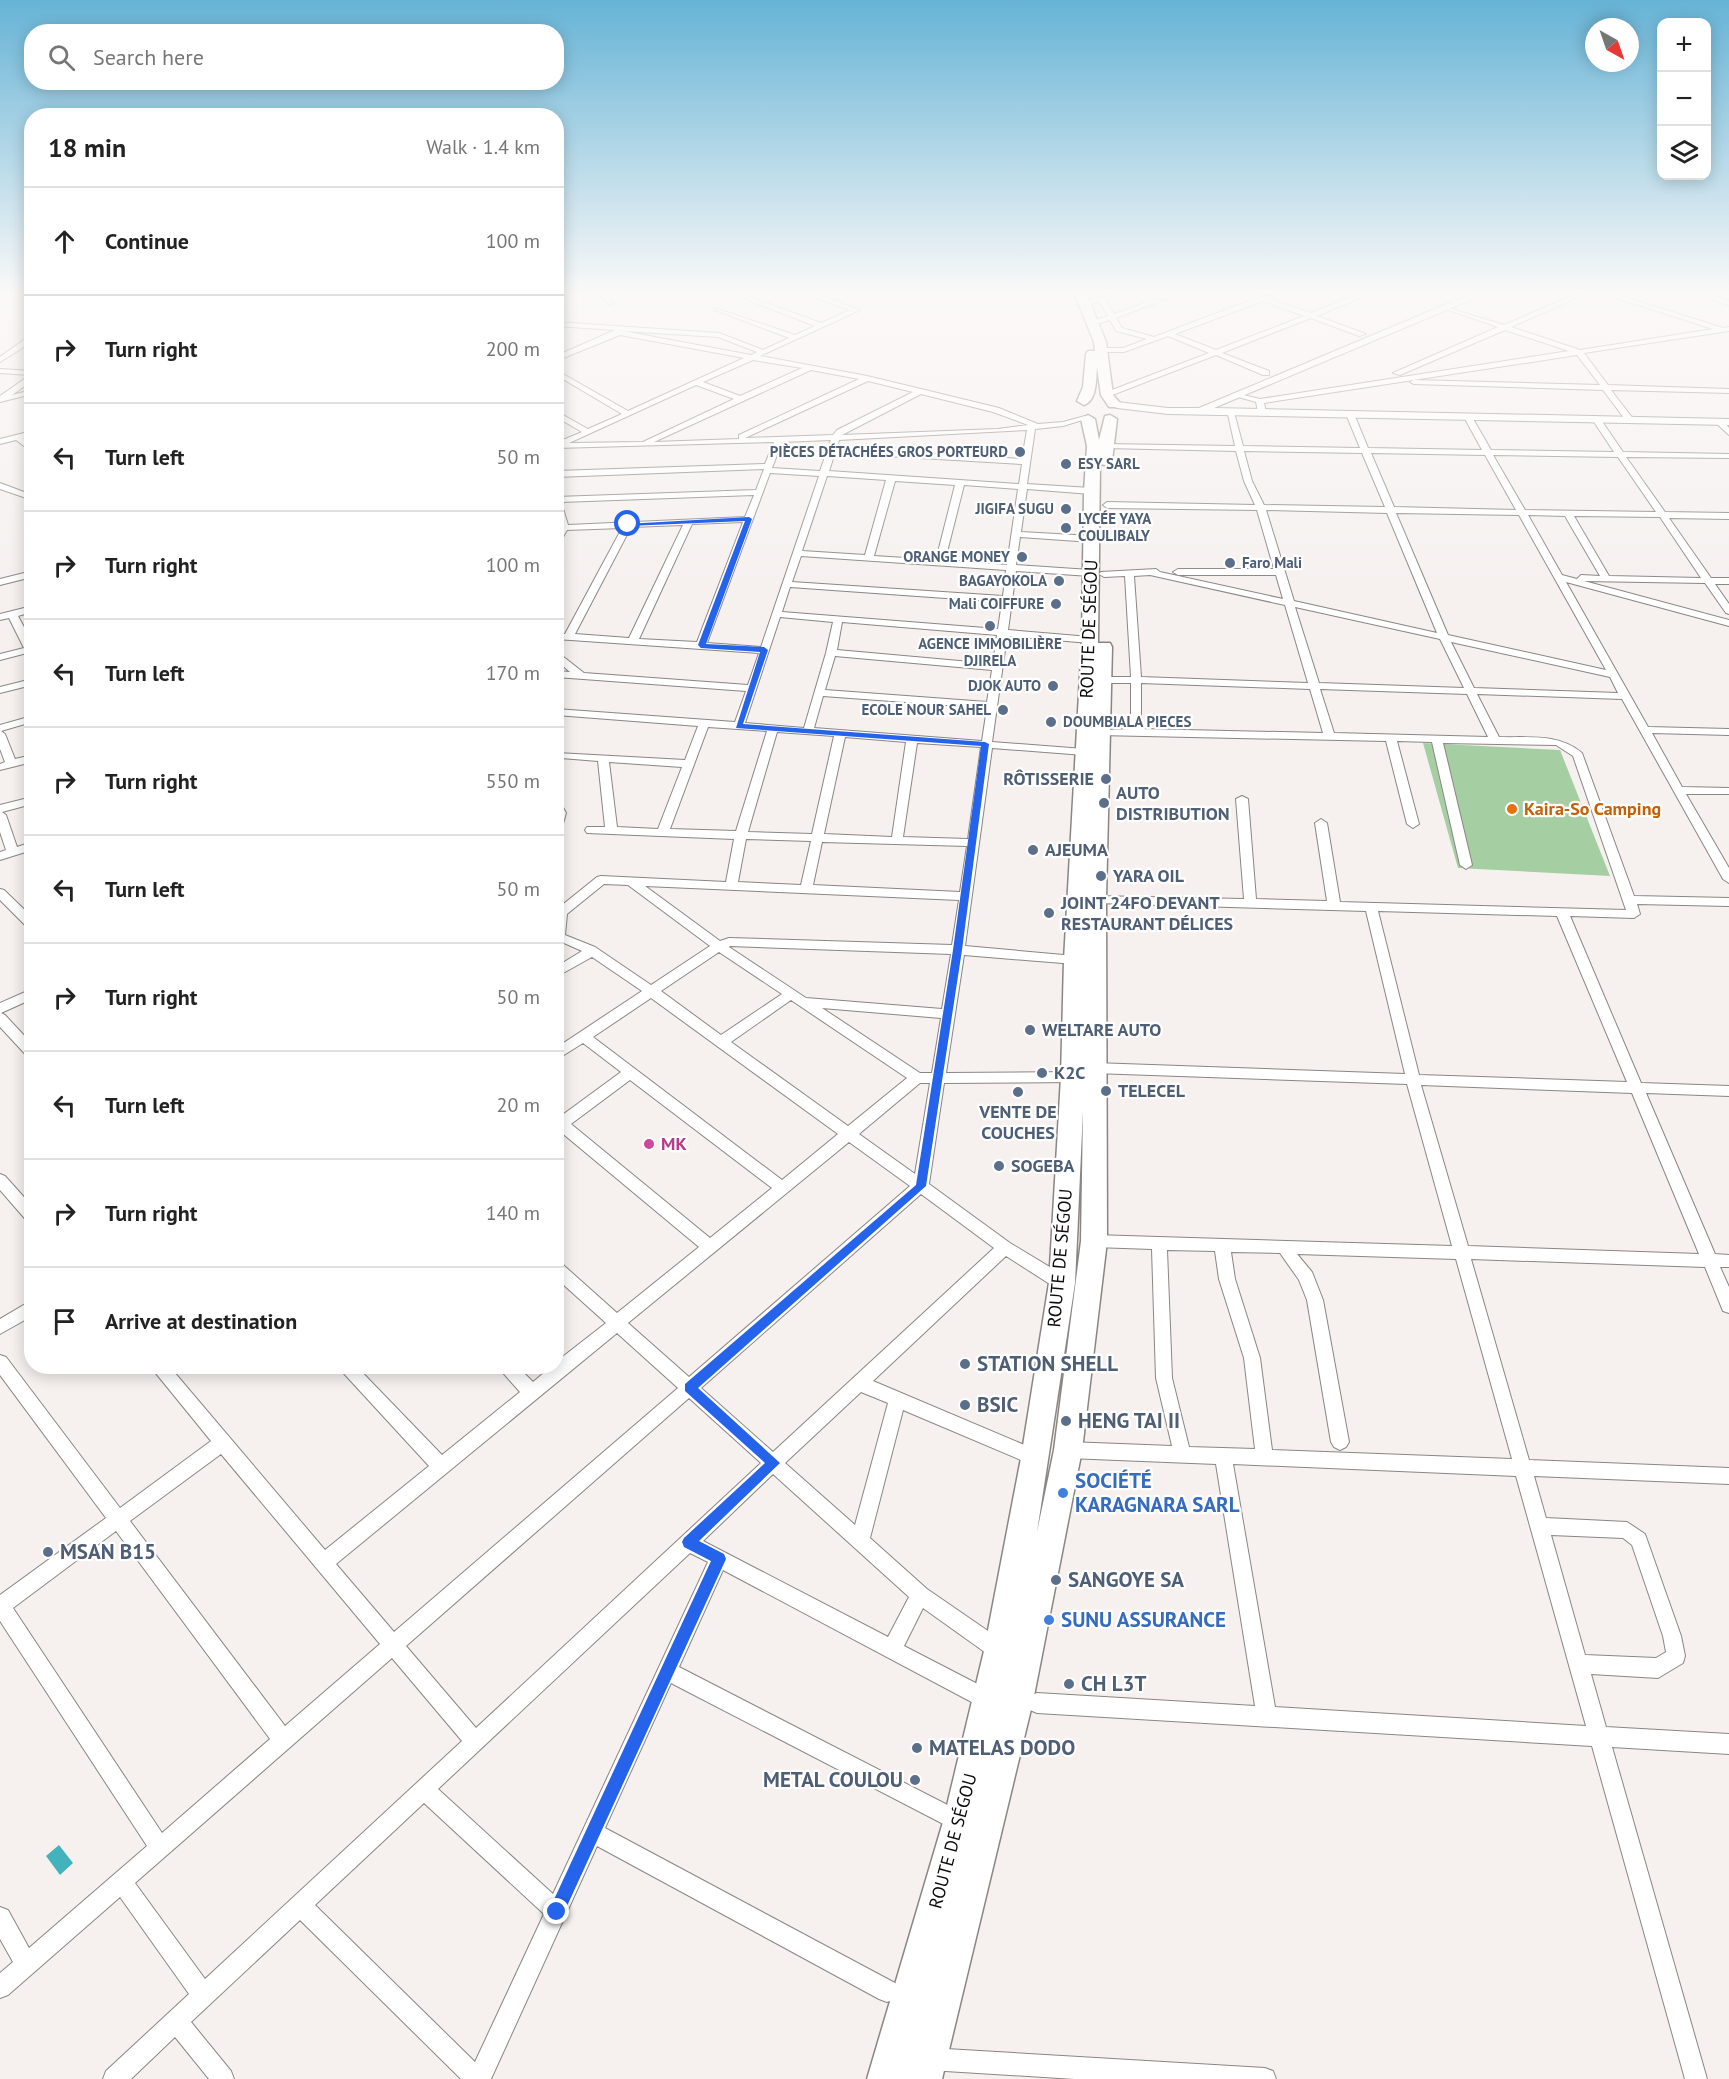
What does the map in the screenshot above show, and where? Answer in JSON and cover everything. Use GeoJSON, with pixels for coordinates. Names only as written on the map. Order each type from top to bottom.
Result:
{"type":"FeatureCollection","features":[{"type":"Feature","properties":{"kind":"highway"},"geometry":{"type":"LineString","coordinates":[[1079,405],[1086,392]]}},
{"type":"Feature","properties":{"kind":"highway","name":"ROUTE DE SÉGOU"},"geometry":{"type":"LineString","coordinates":[[926,2069],[1017,1701],[1068,1450],[1094,1241],[1087,1074],[1075,960],[1090,640],[1108,573],[1092,538],[1105,446],[1104,392]]}},
{"type":"Feature","properties":{"kind":"highway"},"geometry":{"type":"LineString","coordinates":[[1079,405],[1099,400],[1105,411]]}},
{"type":"Feature","properties":{"kind":"highway"},"geometry":{"type":"LineString","coordinates":[[1079,405],[1105,411]]}},
{"type":"Feature","properties":{"kind":"highway","name":"ROUTE DE SÉGOU"},"geometry":{"type":"LineString","coordinates":[[886,2079],[960,1822],[1000,1651],[1035,1458],[1062,1283],[1087,1074],[1096,899],[1108,573],[1094,446],[1105,411]]}},
{"type":"Feature","properties":{"kind":"main road"},"geometry":{"type":"LineString","coordinates":[[1172,411],[1219,392]]}},
{"type":"Feature","properties":{"kind":"main road"},"geometry":{"type":"LineString","coordinates":[[1197,411],[1242,392]]}},
{"type":"Feature","properties":{"kind":"main road"},"geometry":{"type":"LineString","coordinates":[[1105,411],[1230,412],[1261,406],[1350,414],[1724,422]]}},
{"type":"Feature","properties":{"kind":"street"},"geometry":{"type":"LineString","coordinates":[[590,392],[628,414]]}},
{"type":"Feature","properties":{"kind":"street"},"geometry":{"type":"LineString","coordinates":[[564,444],[677,392]]}},
{"type":"Feature","properties":{"kind":"street"},"geometry":{"type":"LineString","coordinates":[[721,392],[740,399]]}},
{"type":"Feature","properties":{"kind":"street"},"geometry":{"type":"LineString","coordinates":[[641,445],[756,392]]}},
{"type":"Feature","properties":{"kind":"street"},"geometry":{"type":"LineString","coordinates":[[734,441],[837,392]]}},
{"type":"Feature","properties":{"kind":"street"},"geometry":{"type":"LineString","coordinates":[[738,726],[836,437],[840,432],[919,392]]}},
{"type":"Feature","properties":{"kind":"street"},"geometry":{"type":"LineString","coordinates":[[925,392],[996,410],[1039,427],[1065,419],[1079,405]]}},
{"type":"Feature","properties":{"kind":"street"},"geometry":{"type":"LineString","coordinates":[[564,446],[998,431],[1071,423],[1105,411],[1140,392]]}},
{"type":"Feature","properties":{"kind":"street"},"geometry":{"type":"LineString","coordinates":[[1235,395],[1261,406],[1327,392]]}},
{"type":"Feature","properties":{"kind":"street"},"geometry":{"type":"LineString","coordinates":[[1610,392],[1630,420]]}},
{"type":"Feature","properties":{"kind":"street"},"geometry":{"type":"LineString","coordinates":[[0,400],[24,394]]}},
{"type":"Feature","properties":{"kind":"street"},"geometry":{"type":"LineString","coordinates":[[996,410],[998,431]]}},
{"type":"Feature","properties":{"kind":"street"},"geometry":{"type":"LineString","coordinates":[[1230,412],[1248,481],[1260,506],[1330,738]]}},
{"type":"Feature","properties":{"kind":"street"},"geometry":{"type":"LineString","coordinates":[[1350,414],[1445,639],[1496,741]]}},
{"type":"Feature","properties":{"kind":"street"},"geometry":{"type":"LineString","coordinates":[[1468,417],[1729,879]]}},
{"type":"Feature","properties":{"kind":"street"},"geometry":{"type":"LineString","coordinates":[[564,418],[588,432]]}},
{"type":"Feature","properties":{"kind":"street"},"geometry":{"type":"LineString","coordinates":[[1596,419],[1729,611]]}},
{"type":"Feature","properties":{"kind":"street"},"geometry":{"type":"LineString","coordinates":[[1724,422],[1729,433]]}},
{"type":"Feature","properties":{"kind":"street"},"geometry":{"type":"LineString","coordinates":[[0,1987],[921,1186],[958,950],[1025,462],[1039,427]]}},
{"type":"Feature","properties":{"kind":"street"},"geometry":{"type":"LineString","coordinates":[[0,442],[24,435]]}},
{"type":"Feature","properties":{"kind":"street"},"geometry":{"type":"LineString","coordinates":[[17,437],[24,443]]}},
{"type":"Feature","properties":{"kind":"street"},"geometry":{"type":"LineString","coordinates":[[701,645],[779,439]]}},
{"type":"Feature","properties":{"kind":"street"},"geometry":{"type":"LineString","coordinates":[[1105,446],[1729,456]]}},
{"type":"Feature","properties":{"kind":"street"},"geometry":{"type":"LineString","coordinates":[[831,450],[1025,462]]}},
{"type":"Feature","properties":{"kind":"street"},"geometry":{"type":"LineString","coordinates":[[564,474],[768,468],[1022,487],[1099,498],[1260,506],[1729,516]]}},
{"type":"Feature","properties":{"kind":"street"},"geometry":{"type":"LineString","coordinates":[[869,558],[891,478]]}},
{"type":"Feature","properties":{"kind":"street"},"geometry":{"type":"LineString","coordinates":[[940,562],[960,483]]}},
{"type":"Feature","properties":{"kind":"street"},"geometry":{"type":"LineString","coordinates":[[0,486],[24,495]]}},
{"type":"Feature","properties":{"kind":"street"},"geometry":{"type":"LineString","coordinates":[[564,501],[759,492]]}},
{"type":"Feature","properties":{"kind":"street"},"geometry":{"type":"LineString","coordinates":[[1567,513],[1606,578]]}},
{"type":"Feature","properties":{"kind":"street"},"geometry":{"type":"LineString","coordinates":[[564,528],[749,519]]}},
{"type":"Feature","properties":{"kind":"street"},"geometry":{"type":"LineString","coordinates":[[633,641],[689,521]]}},
{"type":"Feature","properties":{"kind":"street"},"geometry":{"type":"LineString","coordinates":[[569,636],[628,524]]}},
{"type":"Feature","properties":{"kind":"street"},"geometry":{"type":"LineString","coordinates":[[1015,534],[1092,538]]}},
{"type":"Feature","properties":{"kind":"street"},"geometry":{"type":"LineString","coordinates":[[797,553],[1108,573],[1279,572]]}},
{"type":"Feature","properties":{"kind":"street"},"geometry":{"type":"LineString","coordinates":[[1149,572],[1614,675]]}},
{"type":"Feature","properties":{"kind":"street"},"geometry":{"type":"LineString","coordinates":[[1108,573],[1128,589],[1136,680],[1136,732]]}},
{"type":"Feature","properties":{"kind":"street"},"geometry":{"type":"LineString","coordinates":[[0,582],[24,576]]}},
{"type":"Feature","properties":{"kind":"street"},"geometry":{"type":"LineString","coordinates":[[1559,577],[1729,581]]}},
{"type":"Feature","properties":{"kind":"street"},"geometry":{"type":"LineString","coordinates":[[1559,577],[1729,623]]}},
{"type":"Feature","properties":{"kind":"street"},"geometry":{"type":"LineString","coordinates":[[786,585],[1007,598]]}},
{"type":"Feature","properties":{"kind":"street"},"geometry":{"type":"LineString","coordinates":[[0,617],[24,611]]}},
{"type":"Feature","properties":{"kind":"street"},"geometry":{"type":"LineString","coordinates":[[12,614],[24,637]]}},
{"type":"Feature","properties":{"kind":"street"},"geometry":{"type":"LineString","coordinates":[[776,614],[1090,640]]}},
{"type":"Feature","properties":{"kind":"street"},"geometry":{"type":"LineString","coordinates":[[808,731],[831,653],[838,620]]}},
{"type":"Feature","properties":{"kind":"street"},"geometry":{"type":"LineString","coordinates":[[564,636],[764,650]]}},
{"type":"Feature","properties":{"kind":"street"},"geometry":{"type":"LineString","coordinates":[[0,657],[24,652]]}},
{"type":"Feature","properties":{"kind":"street"},"geometry":{"type":"LineString","coordinates":[[831,653],[996,667]]}},
{"type":"Feature","properties":{"kind":"street"},"geometry":{"type":"LineString","coordinates":[[564,661],[581,676]]}},
{"type":"Feature","properties":{"kind":"street"},"geometry":{"type":"LineString","coordinates":[[564,675],[751,688]]}},
{"type":"Feature","properties":{"kind":"street"},"geometry":{"type":"LineString","coordinates":[[1104,680],[1312,684],[1473,692],[1626,696]]}},
{"type":"Feature","properties":{"kind":"street"},"geometry":{"type":"LineString","coordinates":[[0,690],[24,684]]}},
{"type":"Feature","properties":{"kind":"street"},"geometry":{"type":"LineString","coordinates":[[819,693],[991,705]]}},
{"type":"Feature","properties":{"kind":"street"},"geometry":{"type":"LineString","coordinates":[[564,713],[1084,752]]}},
{"type":"Feature","properties":{"kind":"street"},"geometry":{"type":"LineString","coordinates":[[0,728],[24,721]]}},
{"type":"Feature","properties":{"kind":"street"},"geometry":{"type":"LineString","coordinates":[[663,832],[704,723]]}},
{"type":"Feature","properties":{"kind":"street"},"geometry":{"type":"LineString","coordinates":[[731,886],[741,835],[773,729]]}},
{"type":"Feature","properties":{"kind":"street"},"geometry":{"type":"LineString","coordinates":[[1645,730],[1729,732]]}},
{"type":"Feature","properties":{"kind":"street"},"geometry":{"type":"LineString","coordinates":[[1096,899],[1634,914],[1578,755],[1558,742],[1102,733]]}},
{"type":"Feature","properties":{"kind":"street"},"geometry":{"type":"LineString","coordinates":[[0,734],[6,766],[24,760]]}},
{"type":"Feature","properties":{"kind":"street"},"geometry":{"type":"LineString","coordinates":[[807,889],[840,734]]}},
{"type":"Feature","properties":{"kind":"street"},"geometry":{"type":"LineString","coordinates":[[1391,738],[1413,824]]}},
{"type":"Feature","properties":{"kind":"street"},"geometry":{"type":"LineString","coordinates":[[897,840],[912,739]]}},
{"type":"Feature","properties":{"kind":"street"},"geometry":{"type":"LineString","coordinates":[[1437,739],[1466,865]]}},
{"type":"Feature","properties":{"kind":"street"},"geometry":{"type":"LineString","coordinates":[[564,755],[689,764]]}},
{"type":"Feature","properties":{"kind":"street"},"geometry":{"type":"LineString","coordinates":[[603,758],[611,830]]}},
{"type":"Feature","properties":{"kind":"street"},"geometry":{"type":"LineString","coordinates":[[1679,790],[1729,791]]}},
{"type":"Feature","properties":{"kind":"street"},"geometry":{"type":"LineString","coordinates":[[1242,799],[1250,902]]}},
{"type":"Feature","properties":{"kind":"street"},"geometry":{"type":"LineString","coordinates":[[0,809],[24,802]]}},
{"type":"Feature","properties":{"kind":"street"},"geometry":{"type":"LineString","coordinates":[[0,815],[13,852]]}},
{"type":"Feature","properties":{"kind":"street"},"geometry":{"type":"LineString","coordinates":[[1321,823],[1334,905]]}},
{"type":"Feature","properties":{"kind":"street"},"geometry":{"type":"LineString","coordinates":[[591,830],[972,843]]}},
{"type":"Feature","properties":{"kind":"street"},"geometry":{"type":"LineString","coordinates":[[0,856],[24,849]]}},
{"type":"Feature","properties":{"kind":"street"},"geometry":{"type":"LineString","coordinates":[[564,911],[601,880],[965,896]]}},
{"type":"Feature","properties":{"kind":"street"},"geometry":{"type":"LineString","coordinates":[[630,881],[790,994],[917,1078],[938,1080],[1087,1074],[1413,1080],[1729,1091]]}},
{"type":"Feature","properties":{"kind":"street"},"geometry":{"type":"LineString","coordinates":[[0,893],[24,916]]}},
{"type":"Feature","properties":{"kind":"street"},"geometry":{"type":"LineString","coordinates":[[1629,900],[1729,902]]}},
{"type":"Feature","properties":{"kind":"street"},"geometry":{"type":"LineString","coordinates":[[1371,906],[1413,1080],[1696,2079]]}},
{"type":"Feature","properties":{"kind":"street"},"geometry":{"type":"LineString","coordinates":[[1562,912],[1729,1306]]}},
{"type":"Feature","properties":{"kind":"street"},"geometry":{"type":"LineString","coordinates":[[564,936],[591,951],[651,992],[1005,1247],[1062,1283]]}},
{"type":"Feature","properties":{"kind":"street"},"geometry":{"type":"LineString","coordinates":[[564,1050],[719,945],[729,942],[958,950],[1075,960]]}},
{"type":"Feature","properties":{"kind":"street"},"geometry":{"type":"LineString","coordinates":[[564,968],[591,951]]}},
{"type":"Feature","properties":{"kind":"street"},"geometry":{"type":"LineString","coordinates":[[721,1042],[790,994]]}},
{"type":"Feature","properties":{"kind":"street"},"geometry":{"type":"LineString","coordinates":[[0,1009],[24,997]]}},
{"type":"Feature","properties":{"kind":"street"},"geometry":{"type":"LineString","coordinates":[[802,1002],[948,1014]]}},
{"type":"Feature","properties":{"kind":"street"},"geometry":{"type":"LineString","coordinates":[[0,1018],[24,1044]]}},
{"type":"Feature","properties":{"kind":"street"},"geometry":{"type":"LineString","coordinates":[[584,1037],[782,1188]]}},
{"type":"Feature","properties":{"kind":"street"},"geometry":{"type":"LineString","coordinates":[[564,1119],[631,1072]]}},
{"type":"Feature","properties":{"kind":"street"},"geometry":{"type":"LineString","coordinates":[[564,1366],[917,1078]]}},
{"type":"Feature","properties":{"kind":"street"},"geometry":{"type":"LineString","coordinates":[[564,1126],[710,1247]]}},
{"type":"Feature","properties":{"kind":"street"},"geometry":{"type":"LineString","coordinates":[[0,1180],[24,1208]]}},
{"type":"Feature","properties":{"kind":"street"},"geometry":{"type":"LineString","coordinates":[[1094,1241],[1729,1261]]}},
{"type":"Feature","properties":{"kind":"street"},"geometry":{"type":"LineString","coordinates":[[1159,1243],[1164,1378],[1182,1454]]}},
{"type":"Feature","properties":{"kind":"street"},"geometry":{"type":"LineString","coordinates":[[1222,1245],[1227,1279],[1252,1358],[1264,1457]]}},
{"type":"Feature","properties":{"kind":"street"},"geometry":{"type":"LineString","coordinates":[[1283,1246],[1306,1277],[1315,1300],[1340,1442]]}},
{"type":"Feature","properties":{"kind":"street"},"geometry":{"type":"LineString","coordinates":[[114,2079],[1005,1247]]}},
{"type":"Feature","properties":{"kind":"street"},"geometry":{"type":"LineString","coordinates":[[564,1275],[920,1594],[1000,1651]]}},
{"type":"Feature","properties":{"kind":"street"},"geometry":{"type":"LineString","coordinates":[[0,1327],[24,1312]]}},
{"type":"Feature","properties":{"kind":"street"},"geometry":{"type":"LineString","coordinates":[[0,1362],[283,1740]]}},
{"type":"Feature","properties":{"kind":"street"},"geometry":{"type":"LineString","coordinates":[[165,1374],[475,1742]]}},
{"type":"Feature","properties":{"kind":"street"},"geometry":{"type":"LineString","coordinates":[[353,1374],[441,1466]]}},
{"type":"Feature","properties":{"kind":"street"},"geometry":{"type":"LineString","coordinates":[[513,1374],[532,1392]]}},
{"type":"Feature","properties":{"kind":"street"},"geometry":{"type":"LineString","coordinates":[[323,1563],[554,1374]]}},
{"type":"Feature","properties":{"kind":"street"},"geometry":{"type":"LineString","coordinates":[[859,1383],[1035,1458]]}},
{"type":"Feature","properties":{"kind":"street"},"geometry":{"type":"LineString","coordinates":[[860,1540],[898,1399]]}},
{"type":"Feature","properties":{"kind":"street"},"geometry":{"type":"LineString","coordinates":[[160,1848],[0,1605],[222,1443]]}},
{"type":"Feature","properties":{"kind":"street"},"geometry":{"type":"LineString","coordinates":[[1068,1450],[1729,1476]]}},
{"type":"Feature","properties":{"kind":"street"},"geometry":{"type":"LineString","coordinates":[[1223,1456],[1267,1717]]}},
{"type":"Feature","properties":{"kind":"street"},"geometry":{"type":"LineString","coordinates":[[1539,1526],[1628,1530],[1639,1540],[1672,1636],[1676,1656],[1658,1668],[1578,1664]]}},
{"type":"Feature","properties":{"kind":"street"},"geometry":{"type":"LineString","coordinates":[[688,1542],[988,1700]]}},
{"type":"Feature","properties":{"kind":"street"},"geometry":{"type":"LineString","coordinates":[[300,1905],[478,2079],[719,1559]]}},
{"type":"Feature","properties":{"kind":"street"},"geometry":{"type":"LineString","coordinates":[[892,1649],[920,1594]]}},
{"type":"Feature","properties":{"kind":"street"},"geometry":{"type":"LineString","coordinates":[[667,1671],[960,1822]]}},
{"type":"Feature","properties":{"kind":"street"},"geometry":{"type":"LineString","coordinates":[[1037,1703],[1729,1744]]}},
{"type":"Feature","properties":{"kind":"street"},"geometry":{"type":"LineString","coordinates":[[424,1790],[557,1912]]}},
{"type":"Feature","properties":{"kind":"street"},"geometry":{"type":"LineString","coordinates":[[593,1833],[887,1991]]}},
{"type":"Feature","properties":{"kind":"street"},"geometry":{"type":"LineString","coordinates":[[121,1881],[203,1995]]}},
{"type":"Feature","properties":{"kind":"street"},"geometry":{"type":"LineString","coordinates":[[0,1918],[26,1964]]}},
{"type":"Feature","properties":{"kind":"street"},"geometry":{"type":"LineString","coordinates":[[176,2021],[223,2079]]}},
{"type":"Feature","properties":{"kind":"street"},"geometry":{"type":"LineString","coordinates":[[926,2069],[1265,2079]]}},
{"type":"Feature","properties":{"kind":"green space","name":"Kaira-So Camping"},"geometry":{"type":"Polygon","coordinates":[[[1423,743],[1560,750],[1610,876],[1458,868],[1423,743]]]}},
{"type":"Feature","properties":{"kind":"water"},"geometry":{"type":"Polygon","coordinates":[[[59,1845],[73,1863],[60,1875],[46,1856],[59,1845]]]}},
{"type":"Feature","properties":{"kind":"place","name":"PIÈCES DÉTACHÉES GROS PORTEURD"},"geometry":{"type":"Point","coordinates":[1020,452]}},
{"type":"Feature","properties":{"kind":"place","name":"ESY SARL"},"geometry":{"type":"Point","coordinates":[1066,464]}},
{"type":"Feature","properties":{"kind":"place","name":"JIGIFA SUGU"},"geometry":{"type":"Point","coordinates":[1066,509]}},
{"type":"Feature","properties":{"kind":"place","name":"LYCÉE YAYA COULIBALY"},"geometry":{"type":"Point","coordinates":[1066,528]}},
{"type":"Feature","properties":{"kind":"place","name":"ORANGE MONEY"},"geometry":{"type":"Point","coordinates":[1022,557]}},
{"type":"Feature","properties":{"kind":"place","name":"Faro Mali"},"geometry":{"type":"Point","coordinates":[1230,563]}},
{"type":"Feature","properties":{"kind":"place","name":"BAGAYOKOLA"},"geometry":{"type":"Point","coordinates":[1059,581]}},
{"type":"Feature","properties":{"kind":"place","name":"Mali COIFFURE"},"geometry":{"type":"Point","coordinates":[1056,604]}},
{"type":"Feature","properties":{"kind":"place","name":"AGENCE IMMOBILIÈRE DJIRELA"},"geometry":{"type":"Point","coordinates":[990,626]}},
{"type":"Feature","properties":{"kind":"place","name":"DJOK AUTO"},"geometry":{"type":"Point","coordinates":[1053,686]}},
{"type":"Feature","properties":{"kind":"place","name":"ECOLE NOUR SAHEL"},"geometry":{"type":"Point","coordinates":[1003,710]}},
{"type":"Feature","properties":{"kind":"place","name":"DOUMBIALA PIECES"},"geometry":{"type":"Point","coordinates":[1051,722]}},
{"type":"Feature","properties":{"kind":"place","name":"RÔTISSERIE"},"geometry":{"type":"Point","coordinates":[1106,779]}},
{"type":"Feature","properties":{"kind":"place","name":"AUTO DISTRIBUTION"},"geometry":{"type":"Point","coordinates":[1104,803]}},
{"type":"Feature","properties":{"kind":"place","name":"Kaira-So Camping"},"geometry":{"type":"Point","coordinates":[1512,809]}},
{"type":"Feature","properties":{"kind":"place","name":"AJEUMA"},"geometry":{"type":"Point","coordinates":[1033,850]}},
{"type":"Feature","properties":{"kind":"place","name":"YARA OIL"},"geometry":{"type":"Point","coordinates":[1101,876]}},
{"type":"Feature","properties":{"kind":"place","name":"JOINT 24FO DEVANT RESTAURANT DÉLICES"},"geometry":{"type":"Point","coordinates":[1049,913]}},
{"type":"Feature","properties":{"kind":"place","name":"WELTARE AUTO"},"geometry":{"type":"Point","coordinates":[1030,1030]}},
{"type":"Feature","properties":{"kind":"place","name":"K2C"},"geometry":{"type":"Point","coordinates":[1042,1073]}},
{"type":"Feature","properties":{"kind":"place","name":"TELECEL"},"geometry":{"type":"Point","coordinates":[1106,1091]}},
{"type":"Feature","properties":{"kind":"place","name":"VENTE DE COUCHES"},"geometry":{"type":"Point","coordinates":[1018,1092]}},
{"type":"Feature","properties":{"kind":"place","name":"MK"},"geometry":{"type":"Point","coordinates":[649,1144]}},
{"type":"Feature","properties":{"kind":"place","name":"SOGEBA"},"geometry":{"type":"Point","coordinates":[999,1166]}},
{"type":"Feature","properties":{"kind":"place","name":"STATION SHELL"},"geometry":{"type":"Point","coordinates":[965,1364]}},
{"type":"Feature","properties":{"kind":"place","name":"BSIC"},"geometry":{"type":"Point","coordinates":[965,1405]}},
{"type":"Feature","properties":{"kind":"place","name":"HENG TAI II"},"geometry":{"type":"Point","coordinates":[1066,1421]}},
{"type":"Feature","properties":{"kind":"place","name":"SOCIÉTÉ KARAGNARA SARL"},"geometry":{"type":"Point","coordinates":[1063,1493]}},
{"type":"Feature","properties":{"kind":"place","name":"MSAN B15"},"geometry":{"type":"Point","coordinates":[48,1552]}},
{"type":"Feature","properties":{"kind":"place","name":"SANGOYE SA"},"geometry":{"type":"Point","coordinates":[1056,1580]}},
{"type":"Feature","properties":{"kind":"place","name":"SUNU ASSURANCE"},"geometry":{"type":"Point","coordinates":[1049,1620]}},
{"type":"Feature","properties":{"kind":"place","name":"CH L3T"},"geometry":{"type":"Point","coordinates":[1069,1684]}},
{"type":"Feature","properties":{"kind":"place","name":"MATELAS DODO"},"geometry":{"type":"Point","coordinates":[917,1748]}},
{"type":"Feature","properties":{"kind":"place","name":"METAL COULOU"},"geometry":{"type":"Point","coordinates":[915,1780]}},
{"type":"Feature","properties":{"kind":"route"},"geometry":{"type":"LineString","coordinates":[[557,1912],[719,1559],[688,1542],[774,1463],[689,1388],[921,1186],[958,950],[985,744],[738,726],[764,650],[701,645],[749,519],[628,524]]}}]}
